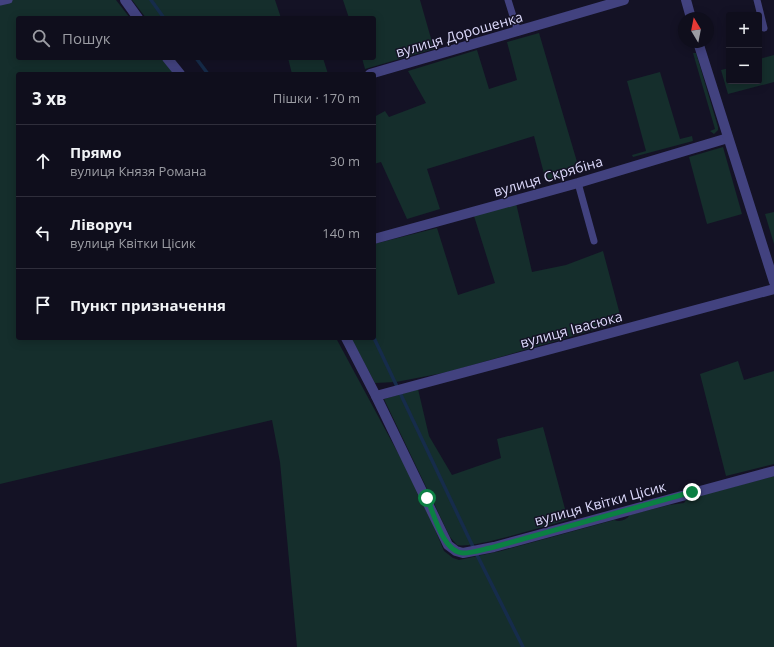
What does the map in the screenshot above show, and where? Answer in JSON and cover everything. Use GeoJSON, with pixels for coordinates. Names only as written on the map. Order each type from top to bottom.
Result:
{"type":"FeatureCollection","features":[{"type":"Feature","properties":{"kind":"street"},"geometry":{"type":"LineString","coordinates":[[125,0],[137,16]]}},
{"type":"Feature","properties":{"kind":"street","name":"вулиця Дорошенка"},"geometry":{"type":"LineString","coordinates":[[376,72],[624,0]]}},
{"type":"Feature","properties":{"kind":"street"},"geometry":{"type":"LineString","coordinates":[[686,0],[689,12]]}},
{"type":"Feature","properties":{"kind":"street"},"geometry":{"type":"LineString","coordinates":[[700,48],[774,282]]}},
{"type":"Feature","properties":{"kind":"street"},"geometry":{"type":"LineString","coordinates":[[169,60],[178,72]]}},
{"type":"Feature","properties":{"kind":"street","name":"вулиця Скрябіна"},"geometry":{"type":"LineString","coordinates":[[376,238],[578,183],[728,138]]}},
{"type":"Feature","properties":{"kind":"street","name":"вулиця Івасюка"},"geometry":{"type":"LineString","coordinates":[[376,396],[774,289]]}},
{"type":"Feature","properties":{"kind":"street"},"geometry":{"type":"LineString","coordinates":[[347,340],[376,396]]}},
{"type":"Feature","properties":{"kind":"street","name":"вулиця Квітки Цісик"},"geometry":{"type":"LineString","coordinates":[[376,396],[427,498],[448,545],[456,551],[463,553],[475,552],[774,471]]}},
{"type":"Feature","properties":{"kind":"lane"},"geometry":{"type":"LineString","coordinates":[[0,2],[9,0]]}},
{"type":"Feature","properties":{"kind":"lane"},"geometry":{"type":"LineString","coordinates":[[508,0],[518,32]]}},
{"type":"Feature","properties":{"kind":"lane"},"geometry":{"type":"LineString","coordinates":[[757,0],[764,28]]}},
{"type":"Feature","properties":{"kind":"lane"},"geometry":{"type":"LineString","coordinates":[[578,183],[594,241]]}},
{"type":"Feature","properties":{"kind":"green space"},"geometry":{"type":"Polygon","coordinates":[[[0,0],[116,0],[128,16],[16,16],[16,60],[163,60],[172,72],[16,72],[16,340],[337,340],[420,494],[444,551],[453,558],[459,560],[501,551],[614,520],[618,521],[626,519],[630,515],[669,505],[684,503],[687,499],[774,476],[774,647],[297,647],[280,462],[272,420],[0,484],[0,0]]]}},
{"type":"Feature","properties":{"kind":"green space"},"geometry":{"type":"Polygon","coordinates":[[[132,0],[275,0],[280,16],[144,16],[132,0]]]}},
{"type":"Feature","properties":{"kind":"green space"},"geometry":{"type":"Polygon","coordinates":[[[343,0],[420,0],[434,49],[365,69],[363,60],[376,60],[376,16],[348,16],[343,0]]]}},
{"type":"Feature","properties":{"kind":"green space"},"geometry":{"type":"Polygon","coordinates":[[[539,33],[580,172],[546,181],[534,136],[427,169],[440,209],[407,219],[381,162],[376,163],[376,116],[385,111],[389,117],[426,103],[408,71],[477,50],[489,89],[517,80],[507,42],[539,33]]]}},
{"type":"Feature","properties":{"kind":"green space"},"geometry":{"type":"Polygon","coordinates":[[[693,53],[696,53],[718,127],[718,130],[714,134],[710,131],[715,129],[693,53]]]}},
{"type":"Feature","properties":{"kind":"green space"},"geometry":{"type":"Polygon","coordinates":[[[774,55],[774,82],[728,94],[721,70],[726,69],[726,84],[762,84],[762,58],[774,55]]]}},
{"type":"Feature","properties":{"kind":"green space"},"geometry":{"type":"Polygon","coordinates":[[[288,60],[324,60],[327,72],[292,72],[288,60]]]}},
{"type":"Feature","properties":{"kind":"green space"},"geometry":{"type":"Polygon","coordinates":[[[660,72],[680,139],[692,136],[693,141],[633,157],[632,155],[646,151],[627,81],[660,72]]]}},
{"type":"Feature","properties":{"kind":"green space"},"geometry":{"type":"Polygon","coordinates":[[[723,147],[742,214],[707,224],[689,157],[723,147]]]}},
{"type":"Feature","properties":{"kind":"green space"},"geometry":{"type":"Polygon","coordinates":[[[516,203],[532,272],[566,265],[603,251],[622,322],[448,372],[396,382],[375,383],[352,340],[376,340],[376,243],[437,228],[458,295],[495,283],[474,216],[516,203]]]}},
{"type":"Feature","properties":{"kind":"green space"},"geometry":{"type":"Polygon","coordinates":[[[774,212],[774,244],[765,214],[774,212]]]}},
{"type":"Feature","properties":{"kind":"green space"},"geometry":{"type":"Polygon","coordinates":[[[738,361],[744,380],[774,371],[774,464],[726,476],[700,374],[738,361]]]}},
{"type":"Feature","properties":{"kind":"green space"},"geometry":{"type":"Polygon","coordinates":[[[418,389],[429,436],[452,475],[501,458],[497,439],[543,427],[568,520],[494,540],[466,545],[457,545],[450,537],[384,399],[418,389]]]}},
{"type":"Feature","properties":{"kind":"waterway"},"geometry":{"type":"LineString","coordinates":[[151,0],[163,16]]}},
{"type":"Feature","properties":{"kind":"waterway"},"geometry":{"type":"LineString","coordinates":[[198,60],[206,72]]}},
{"type":"Feature","properties":{"kind":"waterway"},"geometry":{"type":"LineString","coordinates":[[375,340],[475,551],[523,647]]}},
{"type":"Feature","properties":{"kind":"route"},"geometry":{"type":"LineString","coordinates":[[427,498],[448,545],[456,551],[463,553],[475,552],[494,547],[692,492]]}}]}
